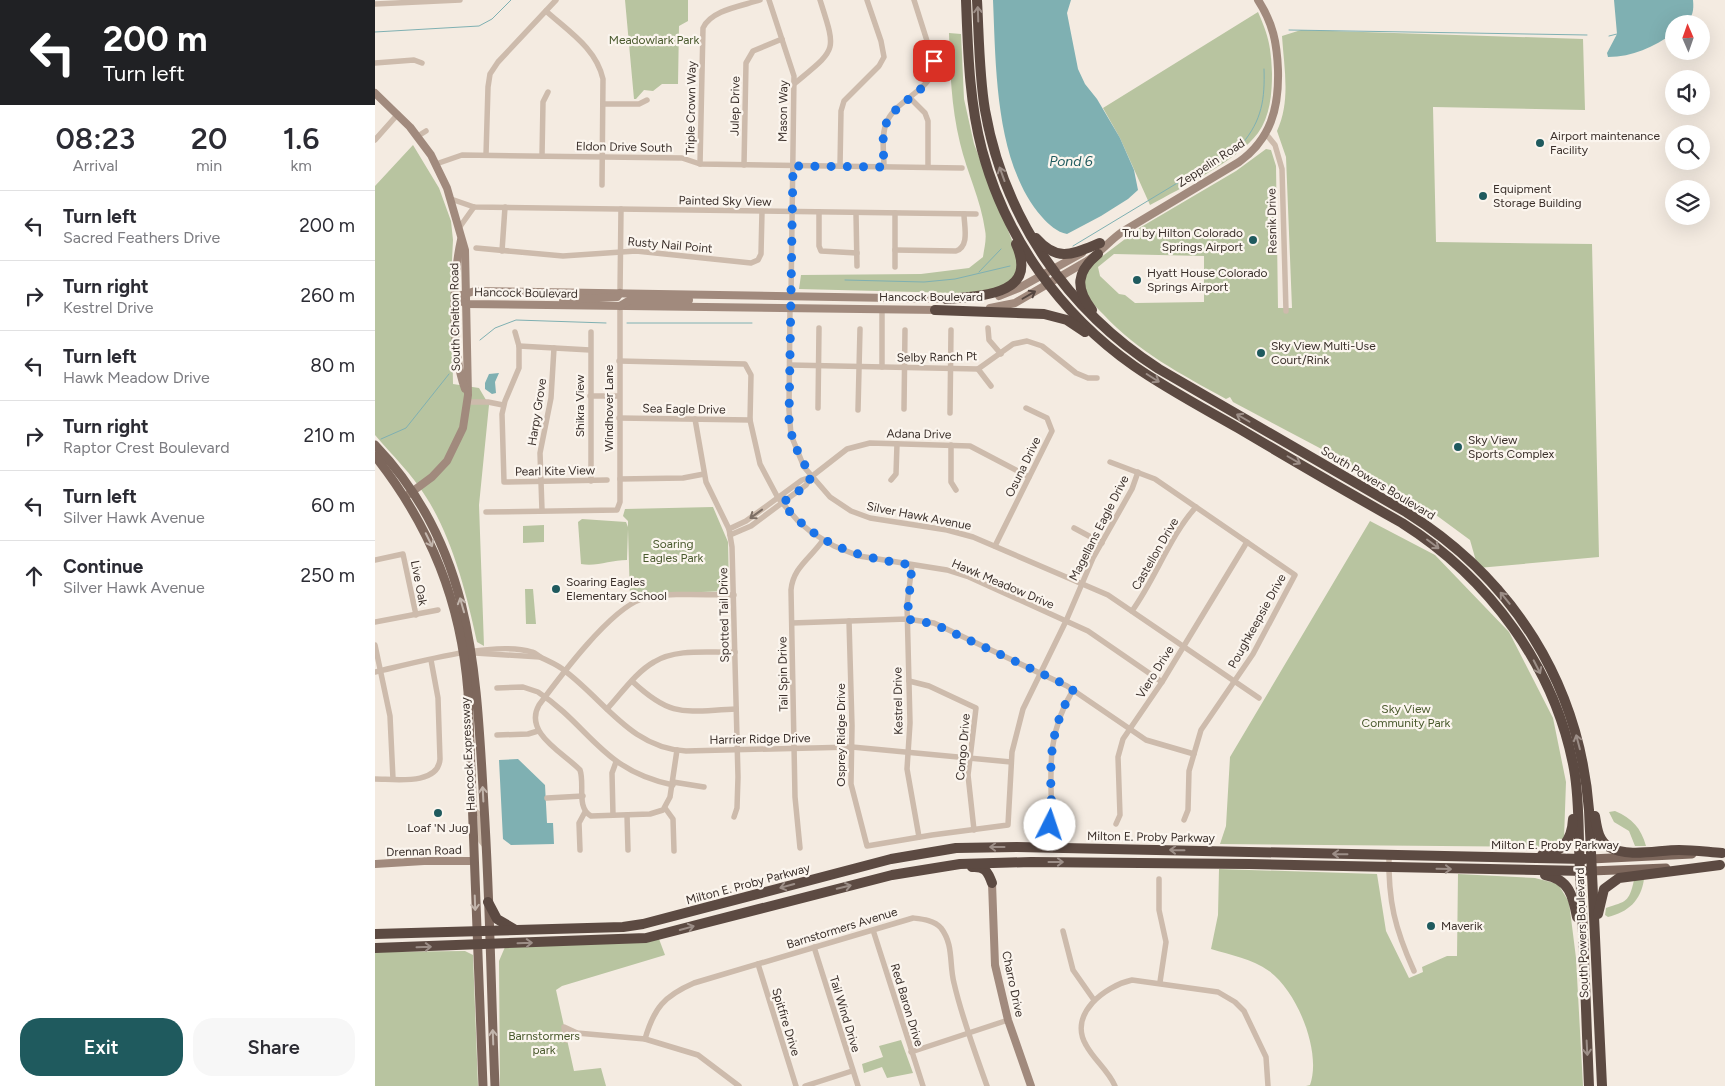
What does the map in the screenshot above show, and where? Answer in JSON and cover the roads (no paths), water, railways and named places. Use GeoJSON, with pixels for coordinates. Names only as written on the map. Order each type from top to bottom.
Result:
{"type":"FeatureCollection","features":[{"type":"Feature","properties":{"kind":"highway","name":"South Powers Boulevard"},"geometry":{"type":"LineString","coordinates":[[964,0],[971,96],[989,172],[1015,234],[1044,279],[1081,321],[1132,364],[1402,523],[1455,562],[1490,598],[1526,647],[1555,704],[1568,743],[1576,786],[1589,1086]]}},
{"type":"Feature","properties":{"kind":"highway","name":"South Powers Boulevard"},"geometry":{"type":"LineString","coordinates":[[977,0],[981,79],[994,152],[1009,194],[1027,231],[1055,274],[1089,314],[1123,344],[1159,369],[1406,512],[1442,536],[1489,578],[1513,608],[1540,648],[1565,701],[1585,770],[1602,1086]]}},
{"type":"Feature","properties":{"kind":"highway"},"geometry":{"type":"LineString","coordinates":[[946,299],[984,295],[1005,289],[1016,282],[1021,271],[1020,253],[1001,210],[989,172]]}},
{"type":"Feature","properties":{"kind":"highway"},"geometry":{"type":"LineString","coordinates":[[1009,194],[1029,228],[1049,250],[1057,254],[1069,254],[1104,242]]}},
{"type":"Feature","properties":{"kind":"highway"},"geometry":{"type":"LineString","coordinates":[[1098,254],[1082,271],[1080,278],[1081,291],[1091,308],[1123,344]]}},
{"type":"Feature","properties":{"kind":"highway"},"geometry":{"type":"LineString","coordinates":[[935,310],[1044,314],[1061,318],[1074,324],[1132,364]]}},
{"type":"Feature","properties":{"kind":"highway"},"geometry":{"type":"LineString","coordinates":[[1457,857],[1545,854],[1564,845],[1569,838],[1573,816],[1572,778],[1568,743]]}},
{"type":"Feature","properties":{"kind":"highway"},"geometry":{"type":"LineString","coordinates":[[1585,770],[1598,832],[1608,846],[1629,852],[1676,850],[1723,853]]}},
{"type":"Feature","properties":{"kind":"highway","name":"Milton E. Proby Parkway"},"geometry":{"type":"LineString","coordinates":[[375,934],[623,927],[650,923],[864,865],[956,848],[1027,847],[1591,859]]}},
{"type":"Feature","properties":{"kind":"highway"},"geometry":{"type":"LineString","coordinates":[[992,883],[997,874],[1004,868],[1024,866],[1031,862]]}},
{"type":"Feature","properties":{"kind":"highway","name":"Milton E. Proby Parkway"},"geometry":{"type":"LineString","coordinates":[[375,948],[646,938],[912,871],[959,864],[1031,862],[1591,871]]}},
{"type":"Feature","properties":{"kind":"highway"},"geometry":{"type":"LineString","coordinates":[[1595,972],[1597,919],[1602,894],[1607,885],[1619,878],[1633,875],[1722,865]]}},
{"type":"Feature","properties":{"kind":"highway"},"geometry":{"type":"LineString","coordinates":[[912,871],[919,873],[978,867],[988,872],[992,883]]}},
{"type":"Feature","properties":{"kind":"highway"},"geometry":{"type":"LineString","coordinates":[[1485,870],[1555,877],[1563,881],[1570,890],[1577,916],[1586,1030]]}},
{"type":"Feature","properties":{"kind":"highway"},"geometry":{"type":"LineString","coordinates":[[488,902],[497,919],[517,930]]}},
{"type":"Feature","properties":{"kind":"main road","name":"Zeppelin Road"},"geometry":{"type":"LineString","coordinates":[[1055,274],[1104,242],[1239,162],[1254,150],[1266,134],[1274,116],[1278,99],[1277,47],[1269,18],[1258,0]]}},
{"type":"Feature","properties":{"kind":"main road","name":"South Chelton Road"},"geometry":{"type":"LineString","coordinates":[[375,93],[418,136],[436,164],[451,198],[465,250],[467,399],[463,428],[452,453],[432,477],[409,495]]}},
{"type":"Feature","properties":{"kind":"main road","name":"South Chelton Road"},"geometry":{"type":"LineString","coordinates":[[461,239],[455,297],[458,369],[467,399]]}},
{"type":"Feature","properties":{"kind":"main road","name":"Zeppelin Road"},"geometry":{"type":"LineString","coordinates":[[1055,274],[1098,254],[1104,242]]}},
{"type":"Feature","properties":{"kind":"main road","name":"Hancock Boulevard"},"geometry":{"type":"LineString","coordinates":[[455,297],[467,292],[946,299],[997,296],[1055,274]]}},
{"type":"Feature","properties":{"kind":"main road","name":"Hancock Boulevard"},"geometry":{"type":"LineString","coordinates":[[455,297],[466,304],[985,309],[1015,303],[1044,279]]}},
{"type":"Feature","properties":{"kind":"main road"},"geometry":{"type":"LineString","coordinates":[[539,304],[563,300],[610,299],[617,297],[620,293]]}},
{"type":"Feature","properties":{"kind":"main road"},"geometry":{"type":"LineString","coordinates":[[620,306],[631,300],[685,300],[723,296]]}},
{"type":"Feature","properties":{"kind":"main road"},"geometry":{"type":"LineString","coordinates":[[718,306],[726,301],[783,301],[791,297]]}},
{"type":"Feature","properties":{"kind":"main road"},"geometry":{"type":"LineString","coordinates":[[790,307],[791,297]]}},
{"type":"Feature","properties":{"kind":"main road"},"geometry":{"type":"LineString","coordinates":[[790,307],[797,300],[851,300],[860,298]]}},
{"type":"Feature","properties":{"kind":"main road","name":"Hancock Expressway"},"geometry":{"type":"LineString","coordinates":[[375,445],[439,540],[450,567],[465,616],[468,653],[476,932],[483,1086]]}},
{"type":"Feature","properties":{"kind":"main road","name":"Hancock Expressway"},"geometry":{"type":"LineString","coordinates":[[375,456],[409,495]]}},
{"type":"Feature","properties":{"kind":"main road","name":"Hancock Expressway"},"geometry":{"type":"LineString","coordinates":[[468,653],[478,695],[487,848],[495,1086]]}},
{"type":"Feature","properties":{"kind":"main road","name":"Milton E. Proby Parkway"},"geometry":{"type":"LineString","coordinates":[[1591,859],[1723,853]]}},
{"type":"Feature","properties":{"kind":"main road","name":"Drennan Road"},"geometry":{"type":"LineString","coordinates":[[375,864],[424,861],[474,861]]}},
{"type":"Feature","properties":{"kind":"main road","name":"Milton E. Proby Parkway"},"geometry":{"type":"LineString","coordinates":[[1591,871],[1722,865]]}},
{"type":"Feature","properties":{"kind":"main road","name":"Charro Drive"},"geometry":{"type":"LineString","coordinates":[[992,883],[995,965],[1008,1020],[1031,1086]]}},
{"type":"Feature","properties":{"kind":"street"},"geometry":{"type":"LineString","coordinates":[[375,4],[424,0],[460,0]]}},
{"type":"Feature","properties":{"kind":"street"},"geometry":{"type":"LineString","coordinates":[[486,155],[488,87],[493,68],[556,0]]}},
{"type":"Feature","properties":{"kind":"street","name":"Triple Crown Way"},"geometry":{"type":"LineString","coordinates":[[700,164],[703,28],[708,20],[716,15],[760,0]]}},
{"type":"Feature","properties":{"kind":"street","name":"Mason Way"},"geometry":{"type":"LineString","coordinates":[[769,0],[794,76],[793,166]]}},
{"type":"Feature","properties":{"kind":"street"},"geometry":{"type":"LineString","coordinates":[[794,84],[828,54],[832,46],[832,37],[820,0]]}},
{"type":"Feature","properties":{"kind":"street"},"geometry":{"type":"LineString","coordinates":[[839,166],[841,111],[844,101],[879,66],[883,57],[881,41],[867,0]]}},
{"type":"Feature","properties":{"kind":"street"},"geometry":{"type":"LineString","coordinates":[[884,167],[885,125],[891,116],[928,80],[935,66],[914,0]]}},
{"type":"Feature","properties":{"kind":"street"},"geometry":{"type":"LineString","coordinates":[[546,11],[594,50],[598,62],[603,79],[601,185]]}},
{"type":"Feature","properties":{"kind":"street","name":"Julep Drive"},"geometry":{"type":"LineString","coordinates":[[744,165],[746,63],[753,51],[782,39]]}},
{"type":"Feature","properties":{"kind":"street"},"geometry":{"type":"LineString","coordinates":[[375,63],[414,60],[422,63]]}},
{"type":"Feature","properties":{"kind":"street"},"geometry":{"type":"LineString","coordinates":[[487,64],[493,68]]}},
{"type":"Feature","properties":{"kind":"street"},"geometry":{"type":"LineString","coordinates":[[542,156],[543,102],[547,92]]}},
{"type":"Feature","properties":{"kind":"street"},"geometry":{"type":"LineString","coordinates":[[910,98],[925,113],[928,121],[928,168]]}},
{"type":"Feature","properties":{"kind":"street"},"geometry":{"type":"LineString","coordinates":[[603,104],[639,104],[647,100]]}},
{"type":"Feature","properties":{"kind":"street"},"geometry":{"type":"LineString","coordinates":[[375,140],[398,114]]}},
{"type":"Feature","properties":{"kind":"street"},"geometry":{"type":"LineString","coordinates":[[418,136],[426,131]]}},
{"type":"Feature","properties":{"kind":"street","name":"Resnik Drive"},"geometry":{"type":"LineString","coordinates":[[1266,134],[1275,145],[1281,169],[1286,311]]}},
{"type":"Feature","properties":{"kind":"street","name":"Eldon Drive South"},"geometry":{"type":"LineString","coordinates":[[436,164],[462,154],[683,158],[700,164],[962,168]]}},
{"type":"Feature","properties":{"kind":"street"},"geometry":{"type":"LineString","coordinates":[[791,297],[793,166]]}},
{"type":"Feature","properties":{"kind":"street","name":"Painted Sky View"},"geometry":{"type":"LineString","coordinates":[[451,198],[474,206],[505,207],[976,214]]}},
{"type":"Feature","properties":{"kind":"street"},"geometry":{"type":"LineString","coordinates":[[459,228],[474,206]]}},
{"type":"Feature","properties":{"kind":"street"},"geometry":{"type":"LineString","coordinates":[[502,251],[505,207]]}},
{"type":"Feature","properties":{"kind":"street"},"geometry":{"type":"LineString","coordinates":[[620,293],[621,209]]}},
{"type":"Feature","properties":{"kind":"street","name":"Rusty Nail Point"},"geometry":{"type":"LineString","coordinates":[[476,248],[563,256],[621,250],[755,262],[761,254],[762,212]]}},
{"type":"Feature","properties":{"kind":"street"},"geometry":{"type":"LineString","coordinates":[[819,212],[819,246],[821,251],[857,253]]}},
{"type":"Feature","properties":{"kind":"street"},"geometry":{"type":"LineString","coordinates":[[856,213],[857,266]]}},
{"type":"Feature","properties":{"kind":"street"},"geometry":{"type":"LineString","coordinates":[[895,213],[895,267]]}},
{"type":"Feature","properties":{"kind":"street"},"geometry":{"type":"LineString","coordinates":[[895,250],[956,252],[961,250],[965,244],[964,214]]}},
{"type":"Feature","properties":{"kind":"street","name":"Windhover Lane"},"geometry":{"type":"LineString","coordinates":[[541,510],[617,510],[620,502],[620,306]]}},
{"type":"Feature","properties":{"kind":"street","name":"Silver Hawk Avenue"},"geometry":{"type":"LineString","coordinates":[[790,307],[791,434],[799,458],[811,477],[837,502],[861,515],[889,522],[957,532],[995,546],[1108,595],[1259,698]]}},
{"type":"Feature","properties":{"kind":"street"},"geometry":{"type":"LineString","coordinates":[[882,309],[882,367]]}},
{"type":"Feature","properties":{"kind":"street"},"geometry":{"type":"LineString","coordinates":[[818,408],[819,328]]}},
{"type":"Feature","properties":{"kind":"street"},"geometry":{"type":"LineString","coordinates":[[988,328],[989,340],[1001,354]]}},
{"type":"Feature","properties":{"kind":"street"},"geometry":{"type":"LineString","coordinates":[[858,410],[860,329]]}},
{"type":"Feature","properties":{"kind":"street"},"geometry":{"type":"LineString","coordinates":[[904,409],[905,330]]}},
{"type":"Feature","properties":{"kind":"street"},"geometry":{"type":"LineString","coordinates":[[950,413],[951,330]]}},
{"type":"Feature","properties":{"kind":"street"},"geometry":{"type":"LineString","coordinates":[[467,399],[503,406],[519,368],[519,346],[515,332]]}},
{"type":"Feature","properties":{"kind":"street","name":"Shikra View"},"geometry":{"type":"LineString","coordinates":[[591,332],[591,481]]}},
{"type":"Feature","properties":{"kind":"street","name":"Selby Ranch Pt"},"geometry":{"type":"LineString","coordinates":[[789,365],[978,369],[1013,344],[1027,341],[1042,346],[1076,373],[1088,378],[1097,378]]}},
{"type":"Feature","properties":{"kind":"street"},"geometry":{"type":"LineString","coordinates":[[519,346],[590,350]]}},
{"type":"Feature","properties":{"kind":"street","name":"Harpy Grove"},"geometry":{"type":"LineString","coordinates":[[541,510],[540,453],[551,398],[554,348]]}},
{"type":"Feature","properties":{"kind":"street","name":"Hawk Meadow Drive"},"geometry":{"type":"LineString","coordinates":[[619,361],[741,363],[749,365],[751,375],[750,420],[760,464],[780,501],[797,521],[823,540],[859,556],[961,574],[1067,621],[1097,637],[1162,682]]}},
{"type":"Feature","properties":{"kind":"street"},"geometry":{"type":"LineString","coordinates":[[978,369],[991,386]]}},
{"type":"Feature","properties":{"kind":"street"},"geometry":{"type":"LineString","coordinates":[[590,396],[619,396]]}},
{"type":"Feature","properties":{"kind":"street","name":"Pearl Kite View"},"geometry":{"type":"LineString","coordinates":[[503,406],[504,482],[607,480]]}},
{"type":"Feature","properties":{"kind":"street","name":"Osuna Drive"},"geometry":{"type":"LineString","coordinates":[[995,546],[1052,431],[1047,418],[1026,408]]}},
{"type":"Feature","properties":{"kind":"street","name":"Sea Eagle Drive"},"geometry":{"type":"LineString","coordinates":[[619,418],[750,420]]}},
{"type":"Feature","properties":{"kind":"street","name":"Spotted Tail Drive"},"geometry":{"type":"LineString","coordinates":[[695,420],[703,474],[729,532],[734,595],[737,749],[737,808],[734,817]]}},
{"type":"Feature","properties":{"kind":"street","name":"Adana Drive"},"geometry":{"type":"LineString","coordinates":[[729,532],[780,501],[802,480],[811,477],[847,449],[870,443],[970,446],[1029,477]]}},
{"type":"Feature","properties":{"kind":"street"},"geometry":{"type":"LineString","coordinates":[[891,480],[896,474],[897,444]]}},
{"type":"Feature","properties":{"kind":"street"},"geometry":{"type":"LineString","coordinates":[[951,445],[951,482],[956,490]]}},
{"type":"Feature","properties":{"kind":"street","name":"Poughkeepsie Drive"},"geometry":{"type":"LineString","coordinates":[[1110,462],[1155,479],[1295,575],[1253,654],[1203,726],[1188,777],[1189,810],[1184,820]]}},
{"type":"Feature","properties":{"kind":"street","name":"Magellans Eagle Drive"},"geometry":{"type":"LineString","coordinates":[[867,846],[1008,825],[1011,762],[1019,719],[1040,672],[1067,621],[1102,543],[1132,489],[1138,472]]}},
{"type":"Feature","properties":{"kind":"street"},"geometry":{"type":"LineString","coordinates":[[620,480],[683,478],[703,474]]}},
{"type":"Feature","properties":{"kind":"street","name":"Castellon Drive"},"geometry":{"type":"LineString","coordinates":[[1132,611],[1147,589],[1183,524],[1196,507]]}},
{"type":"Feature","properties":{"kind":"street"},"geometry":{"type":"LineString","coordinates":[[486,512],[541,510]]}},
{"type":"Feature","properties":{"kind":"street"},"geometry":{"type":"LineString","coordinates":[[1074,528],[1102,543]]}},
{"type":"Feature","properties":{"kind":"street","name":"Tail Spin Drive"},"geometry":{"type":"LineString","coordinates":[[800,848],[795,797],[791,590],[795,575],[823,540]]}},
{"type":"Feature","properties":{"kind":"street","name":"Viero Drive"},"geometry":{"type":"LineString","coordinates":[[1116,824],[1120,814],[1118,757],[1121,745],[1129,729],[1162,682],[1247,542]]}},
{"type":"Feature","properties":{"kind":"street","name":"Live Oak"},"geometry":{"type":"LineString","coordinates":[[375,560],[403,554],[415,614]]}},
{"type":"Feature","properties":{"kind":"street","name":"Kestrel Drive"},"geometry":{"type":"LineString","coordinates":[[912,565],[907,619],[909,681],[907,773],[919,837]]}},
{"type":"Feature","properties":{"kind":"street"},"geometry":{"type":"LineString","coordinates":[[580,850],[579,823],[585,812],[580,770],[538,731],[535,714],[545,697],[565,671],[617,614],[631,603],[651,597],[734,595]]}},
{"type":"Feature","properties":{"kind":"street"},"geometry":{"type":"LineString","coordinates":[[375,622],[437,610]]}},
{"type":"Feature","properties":{"kind":"street"},"geometry":{"type":"LineString","coordinates":[[792,623],[907,619],[934,624],[1040,672],[1073,690],[1151,742],[1194,754]]}},
{"type":"Feature","properties":{"kind":"street","name":"Osprey Ridge Drive"},"geometry":{"type":"LineString","coordinates":[[849,621],[852,792],[867,846]]}},
{"type":"Feature","properties":{"kind":"street"},"geometry":{"type":"LineString","coordinates":[[375,645],[378,671],[390,716],[393,779]]}},
{"type":"Feature","properties":{"kind":"street"},"geometry":{"type":"LineString","coordinates":[[607,709],[650,664],[665,656],[735,652]]}},
{"type":"Feature","properties":{"kind":"street","name":"Harrier Ridge Drive"},"geometry":{"type":"LineString","coordinates":[[378,671],[468,653],[540,657],[565,671],[637,735],[650,743],[677,750],[852,747],[1011,762]]}},
{"type":"Feature","properties":{"kind":"street"},"geometry":{"type":"LineString","coordinates":[[375,779],[425,777],[437,773],[440,759],[439,706],[431,660]]}},
{"type":"Feature","properties":{"kind":"street","name":"Congo Drive"},"geometry":{"type":"LineString","coordinates":[[909,681],[924,684],[976,708],[969,758],[968,782],[974,830]]}},
{"type":"Feature","properties":{"kind":"street"},"geometry":{"type":"LineString","coordinates":[[633,682],[656,702],[673,710],[736,710]]}},
{"type":"Feature","properties":{"kind":"street"},"geometry":{"type":"LineString","coordinates":[[497,688],[527,688],[545,697],[616,762],[639,775],[673,783],[704,787]]}},
{"type":"Feature","properties":{"kind":"street"},"geometry":{"type":"LineString","coordinates":[[1050,825],[1052,816],[1051,746],[1061,714],[1073,690]]}},
{"type":"Feature","properties":{"kind":"street"},"geometry":{"type":"LineString","coordinates":[[497,736],[528,734],[538,731]]}},
{"type":"Feature","properties":{"kind":"street"},"geometry":{"type":"LineString","coordinates":[[585,812],[591,816],[655,814],[665,808],[673,783],[677,750]]}},
{"type":"Feature","properties":{"kind":"street"},"geometry":{"type":"LineString","coordinates":[[613,815],[612,772],[616,762]]}},
{"type":"Feature","properties":{"kind":"street"},"geometry":{"type":"LineString","coordinates":[[547,798],[583,796]]}},
{"type":"Feature","properties":{"kind":"street"},"geometry":{"type":"LineString","coordinates":[[472,808],[479,815],[481,841],[487,848]]}},
{"type":"Feature","properties":{"kind":"street"},"geometry":{"type":"LineString","coordinates":[[665,808],[673,819],[674,851]]}},
{"type":"Feature","properties":{"kind":"street"},"geometry":{"type":"LineString","coordinates":[[627,815],[628,850]]}},
{"type":"Feature","properties":{"kind":"street"},"geometry":{"type":"LineString","coordinates":[[1389,855],[1390,904],[1397,928],[1414,971]]}},
{"type":"Feature","properties":{"kind":"street"},"geometry":{"type":"LineString","coordinates":[[1159,879],[1159,910],[1166,942],[1160,982]]}},
{"type":"Feature","properties":{"kind":"street","name":"Barnstormers Avenue"},"geometry":{"type":"LineString","coordinates":[[645,1039],[659,1006],[674,992],[757,964],[913,918],[929,920],[940,927],[948,940],[953,959],[953,981],[968,1033],[987,1086]]}},
{"type":"Feature","properties":{"kind":"street","name":"Red Baron Drive"},"geometry":{"type":"LineString","coordinates":[[873,930],[923,1086]]}},
{"type":"Feature","properties":{"kind":"street"},"geometry":{"type":"LineString","coordinates":[[1063,931],[1073,970],[1094,1000]]}},
{"type":"Feature","properties":{"kind":"street","name":"Tail Wind Drive"},"geometry":{"type":"LineString","coordinates":[[814,947],[858,1086]]}},
{"type":"Feature","properties":{"kind":"street","name":"Spitfire Drive"},"geometry":{"type":"LineString","coordinates":[[757,964],[796,1086]]}},
{"type":"Feature","properties":{"kind":"street"},"geometry":{"type":"LineString","coordinates":[[1115,1086],[1111,1077],[1085,1043],[1082,1022],[1087,1009],[1094,1000],[1120,982],[1132,980],[1160,982],[1218,992],[1235,1002],[1244,1011],[1267,1057],[1268,1086]]}},
{"type":"Feature","properties":{"kind":"street"},"geometry":{"type":"LineString","coordinates":[[911,1052],[1008,1020]]}},
{"type":"Feature","properties":{"kind":"street"},"geometry":{"type":"LineString","coordinates":[[577,1034],[645,1039],[698,1055],[739,1086]]}},
{"type":"Feature","properties":{"kind":"street"},"geometry":{"type":"LineString","coordinates":[[805,1086],[853,1071]]}},
{"type":"Feature","properties":{"kind":"water","name":"Pond 6"},"geometry":{"type":"Polygon","coordinates":[[[993,0],[1071,0],[1067,13],[1078,69],[1085,84],[1097,99],[1120,138],[1134,170],[1138,190],[1128,199],[1101,216],[1067,234],[1053,228],[1042,217],[1027,195],[1015,170],[1007,143],[997,84],[993,0]]]}},
{"type":"Feature","properties":{"kind":"water"},"geometry":{"type":"Polygon","coordinates":[[[1614,0],[1693,0],[1691,15],[1665,15],[1665,39],[1658,43],[1634,53],[1608,57],[1607,53],[1617,34],[1614,0]]]}},
{"type":"Feature","properties":{"kind":"water"},"geometry":{"type":"Polygon","coordinates":[[[499,373],[495,382],[496,393],[492,394],[485,389],[485,383],[489,374],[499,373]]]}},
{"type":"Feature","properties":{"kind":"water"},"geometry":{"type":"Polygon","coordinates":[[[518,759],[545,785],[547,823],[553,823],[554,844],[511,845],[503,839],[499,760],[518,759]]]}},
{"type":"Feature","properties":{"kind":"waterway"},"geometry":{"type":"LineString","coordinates":[[375,32],[479,26],[492,19],[511,0]]}},
{"type":"Feature","properties":{"kind":"waterway"},"geometry":{"type":"LineString","coordinates":[[1289,30],[1587,35]]}},
{"type":"Feature","properties":{"kind":"waterway"},"geometry":{"type":"LineString","coordinates":[[1609,36],[1617,34]]}},
{"type":"Feature","properties":{"kind":"waterway"},"geometry":{"type":"LineString","coordinates":[[1073,246],[1242,144],[1254,126],[1261,109],[1264,90],[1264,69]]}},
{"type":"Feature","properties":{"kind":"waterway"},"geometry":{"type":"LineString","coordinates":[[979,272],[1001,249]]}},
{"type":"Feature","properties":{"kind":"waterway"},"geometry":{"type":"LineString","coordinates":[[845,280],[924,282],[955,279],[1010,266]]}},
{"type":"Feature","properties":{"kind":"waterway"},"geometry":{"type":"LineString","coordinates":[[480,340],[495,328],[516,320],[606,323]]}},
{"type":"Feature","properties":{"kind":"waterway"},"geometry":{"type":"LineString","coordinates":[[627,323],[752,323]]}},
{"type":"Feature","properties":{"kind":"waterway"},"geometry":{"type":"LineString","coordinates":[[381,439],[406,428],[449,374]]}},
{"type":"Feature","properties":{"kind":"place","name":"Airport maintenance Facility"},"geometry":{"type":"Point","coordinates":[1540,143]}},
{"type":"Feature","properties":{"kind":"place","name":"Equipment Storage Building"},"geometry":{"type":"Point","coordinates":[1483,196]}},
{"type":"Feature","properties":{"kind":"place","name":"Tru by Hilton Colorado Springs Airport"},"geometry":{"type":"Point","coordinates":[1253,240]}},
{"type":"Feature","properties":{"kind":"place","name":"Hyatt House Colorado Springs Airport"},"geometry":{"type":"Point","coordinates":[1137,280]}},
{"type":"Feature","properties":{"kind":"place","name":"Sky View Multi-Use Court/Rink"},"geometry":{"type":"Point","coordinates":[1261,353]}},
{"type":"Feature","properties":{"kind":"place","name":"Sky View Sports Complex"},"geometry":{"type":"Point","coordinates":[1458,447]}},
{"type":"Feature","properties":{"kind":"place","name":"Soaring Eagles Elementary School"},"geometry":{"type":"Point","coordinates":[556,589]}},
{"type":"Feature","properties":{"kind":"place","name":"Loaf 'N Jug"},"geometry":{"type":"Point","coordinates":[438,813]}},
{"type":"Feature","properties":{"kind":"place","name":"Maverik"},"geometry":{"type":"Point","coordinates":[1431,926]}},
{"type":"Feature","properties":{"kind":"park label","name":"Meadowlark Park"},"geometry":{"type":"Point","coordinates":[654,40]}},
{"type":"Feature","properties":{"kind":"park label","name":"Soaring Eagles Park"},"geometry":{"type":"Point","coordinates":[673,551]}},
{"type":"Feature","properties":{"kind":"park label","name":"Sky View Community Park"},"geometry":{"type":"Point","coordinates":[1406,716]}},
{"type":"Feature","properties":{"kind":"park label","name":"Barnstormers park"},"geometry":{"type":"Point","coordinates":[544,1043]}}]}
